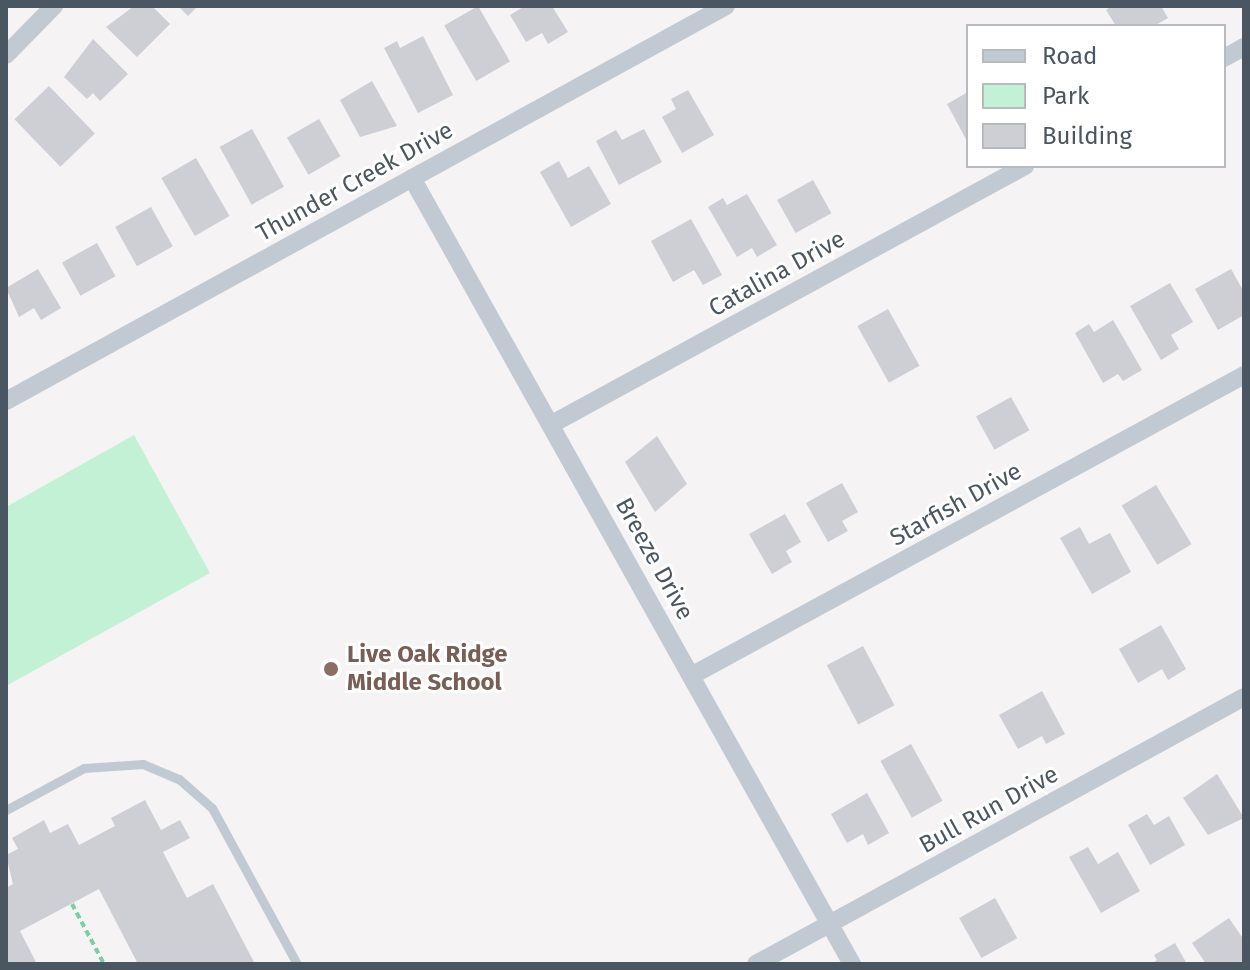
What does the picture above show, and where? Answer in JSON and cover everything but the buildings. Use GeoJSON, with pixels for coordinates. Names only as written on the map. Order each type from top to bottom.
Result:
{"type":"FeatureCollection","features":[{"type":"Feature","properties":{"kind":"street"},"geometry":{"type":"LineString","coordinates":[[6,55],[54,6]]}},
{"type":"Feature","properties":{"kind":"street","name":"Thunder Creek Drive"},"geometry":{"type":"LineString","coordinates":[[6,401],[726,6]]}},
{"type":"Feature","properties":{"kind":"street"},"geometry":{"type":"LineString","coordinates":[[1226,57],[1244,47]]}},
{"type":"Feature","properties":{"kind":"street","name":"Catalina Drive"},"geometry":{"type":"LineString","coordinates":[[552,424],[1021,168]]}},
{"type":"Feature","properties":{"kind":"street","name":"Breeze Drive"},"geometry":{"type":"LineString","coordinates":[[412,178],[852,964]]}},
{"type":"Feature","properties":{"kind":"street","name":"Starfish Drive"},"geometry":{"type":"LineString","coordinates":[[691,676],[1244,375]]}},
{"type":"Feature","properties":{"kind":"street","name":"Bull Run Drive"},"geometry":{"type":"LineString","coordinates":[[756,964],[1244,697]]}},
{"type":"Feature","properties":{"kind":"lane"},"geometry":{"type":"LineString","coordinates":[[6,810],[84,768],[143,764],[179,779],[212,808],[297,964]]}},
{"type":"Feature","properties":{"kind":"path"},"geometry":{"type":"LineString","coordinates":[[72,904],[104,964]]}},
{"type":"Feature","properties":{"kind":"green space"},"geometry":{"type":"Polygon","coordinates":[[[134,435],[210,573],[6,686],[6,507],[134,435]]]}},
{"type":"Feature","properties":{"kind":"place","name":"Live Oak Ridge Middle School"},"geometry":{"type":"Point","coordinates":[331,669]}}]}
